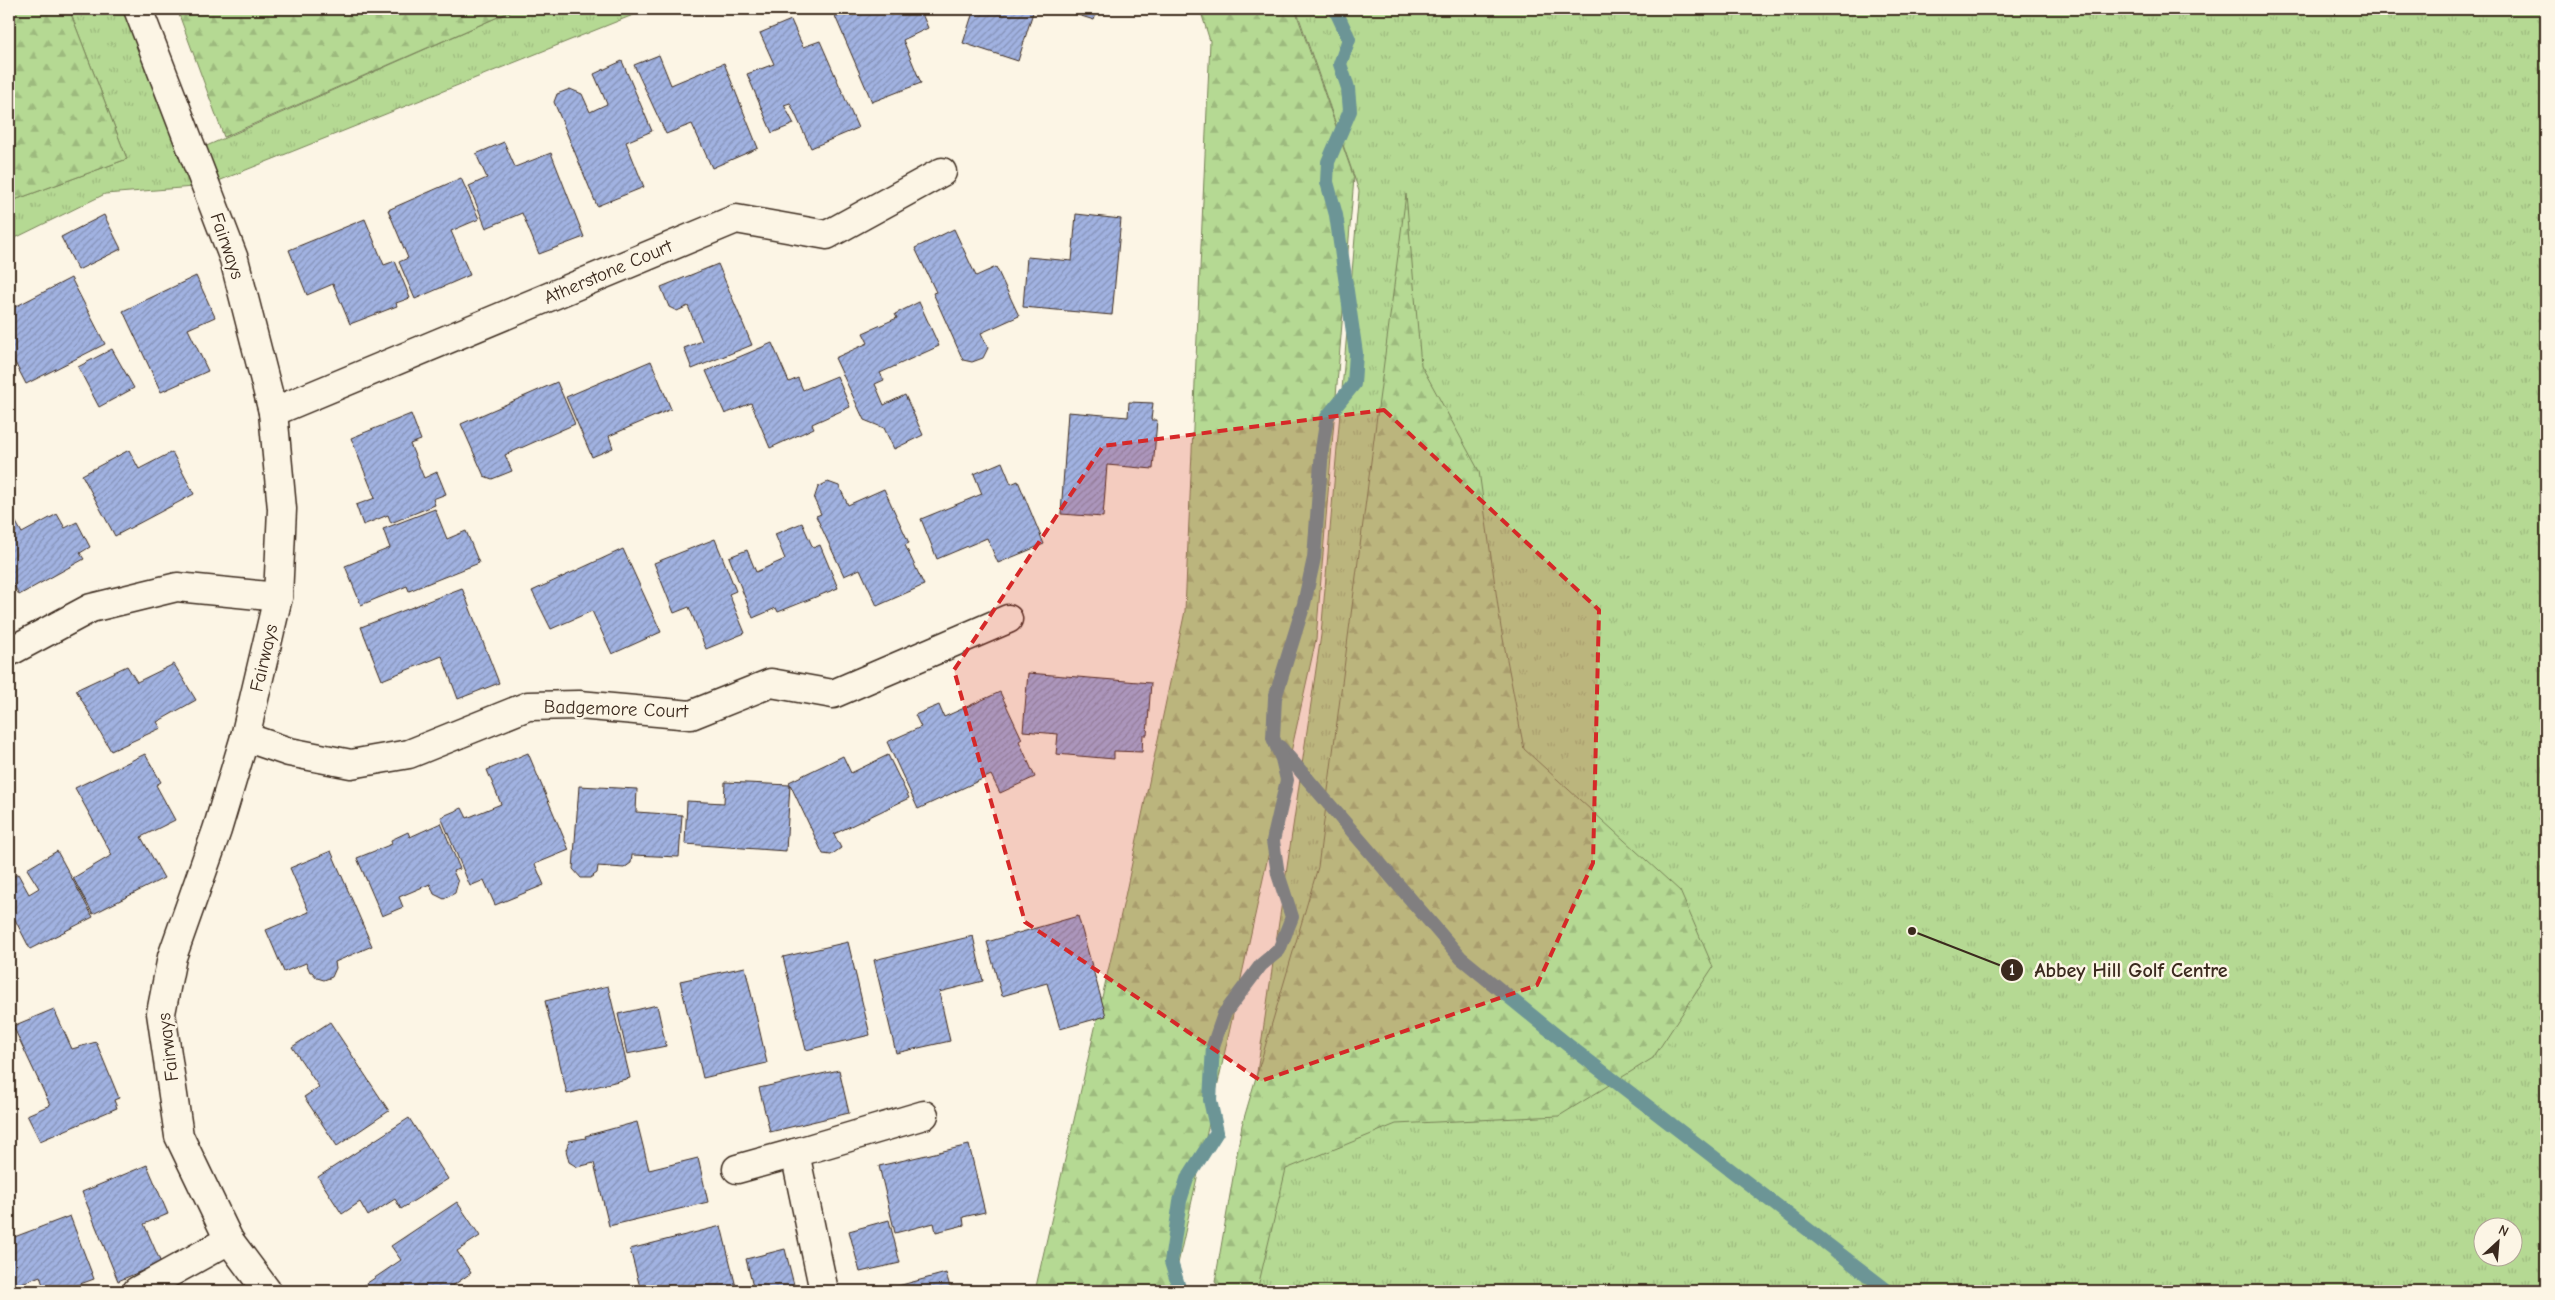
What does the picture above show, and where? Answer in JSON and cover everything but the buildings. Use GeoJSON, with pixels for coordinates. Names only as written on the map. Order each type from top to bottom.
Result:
{"type":"FeatureCollection","features":[{"type":"Feature","properties":{"kind":"street","name":"Fairways"},"geometry":{"type":"LineString","coordinates":[[138,9],[234,259],[273,412],[282,509],[278,597],[245,737],[217,830],[172,957],[161,1012],[180,1136],[229,1240],[267,1291]]}},
{"type":"Feature","properties":{"kind":"street","name":"Atherstone Court"},"geometry":{"type":"LineString","coordinates":[[273,412],[736,219],[827,235],[942,172]]}},
{"type":"Feature","properties":{"kind":"street"},"geometry":{"type":"LineString","coordinates":[[9,652],[91,608],[177,587],[278,597]]}},
{"type":"Feature","properties":{"kind":"street","name":"Badgemore Court"},"geometry":{"type":"LineString","coordinates":[[245,737],[289,752],[352,764],[409,754],[528,706],[579,705],[691,715],[770,683],[833,694],[1008,619]]}},
{"type":"Feature","properties":{"kind":"street"},"geometry":{"type":"LineString","coordinates":[[737,1169],[924,1115]]}},
{"type":"Feature","properties":{"kind":"street"},"geometry":{"type":"LineString","coordinates":[[795,1153],[824,1291]]}},
{"type":"Feature","properties":{"kind":"street"},"geometry":{"type":"LineString","coordinates":[[137,1291],[229,1240]]}},
{"type":"Feature","properties":{"kind":"highlighted area"},"geometry":{"type":"Polygon","coordinates":[[[1384,410],[1599,610],[1593,863],[1537,985],[1261,1081],[1025,922],[954,670],[1103,446],[1384,410]]]}},
{"type":"Feature","properties":{"kind":"green space"},"geometry":{"type":"Polygon","coordinates":[[[9,9],[69,9],[127,159],[9,202],[9,9]]]}},
{"type":"Feature","properties":{"kind":"green space"},"geometry":{"type":"Polygon","coordinates":[[[69,9],[138,9],[193,152],[516,9],[648,9],[206,186],[105,194],[9,241],[9,202],[127,159],[69,9]]]}},
{"type":"Feature","properties":{"kind":"green space"},"geometry":{"type":"Polygon","coordinates":[[[177,9],[516,9],[224,137],[177,9]]]}},
{"type":"Feature","properties":{"kind":"green space"},"geometry":{"type":"Polygon","coordinates":[[[1200,9],[1295,9],[1354,178],[1316,639],[1172,1291],[1035,1291],[1124,901],[1185,611],[1210,41],[1200,9]]]}},
{"type":"Feature","properties":{"kind":"green space"},"geometry":{"type":"Polygon","coordinates":[[[1296,9],[2546,9],[2546,1291],[1225,1291],[1321,635],[1359,191],[1296,9]]]}},
{"type":"Feature","properties":{"kind":"green space"},"geometry":{"type":"Polygon","coordinates":[[[1406,194],[1421,365],[1479,471],[1501,628],[1524,749],[1680,891],[1713,967],[1653,1058],[1559,1116],[1396,1124],[1286,1169],[1257,1291],[1223,1291],[1215,1282],[1242,1125],[1318,867],[1406,194]]]}},
{"type":"Feature","properties":{"kind":"waterway"},"geometry":{"type":"LineString","coordinates":[[1180,1291],[1171,1262],[1180,1201],[1187,1179],[1217,1132],[1210,1100],[1213,1046],[1224,1014],[1261,965],[1279,950],[1292,917],[1278,874],[1273,841],[1287,780],[1282,759],[1273,738],[1275,698],[1304,604],[1314,558],[1322,449],[1327,417],[1354,384],[1356,353],[1336,215],[1327,182],[1328,162],[1350,111],[1348,88],[1340,64],[1349,39],[1335,9]]}},
{"type":"Feature","properties":{"kind":"waterway"},"geometry":{"type":"LineString","coordinates":[[1280,747],[1461,958],[1568,1045],[1888,1291]]}},
{"type":"Feature","properties":{"kind":"place","name":"Abbey Hill Golf Centre"},"geometry":{"type":"Point","coordinates":[1912,931]}}]}
